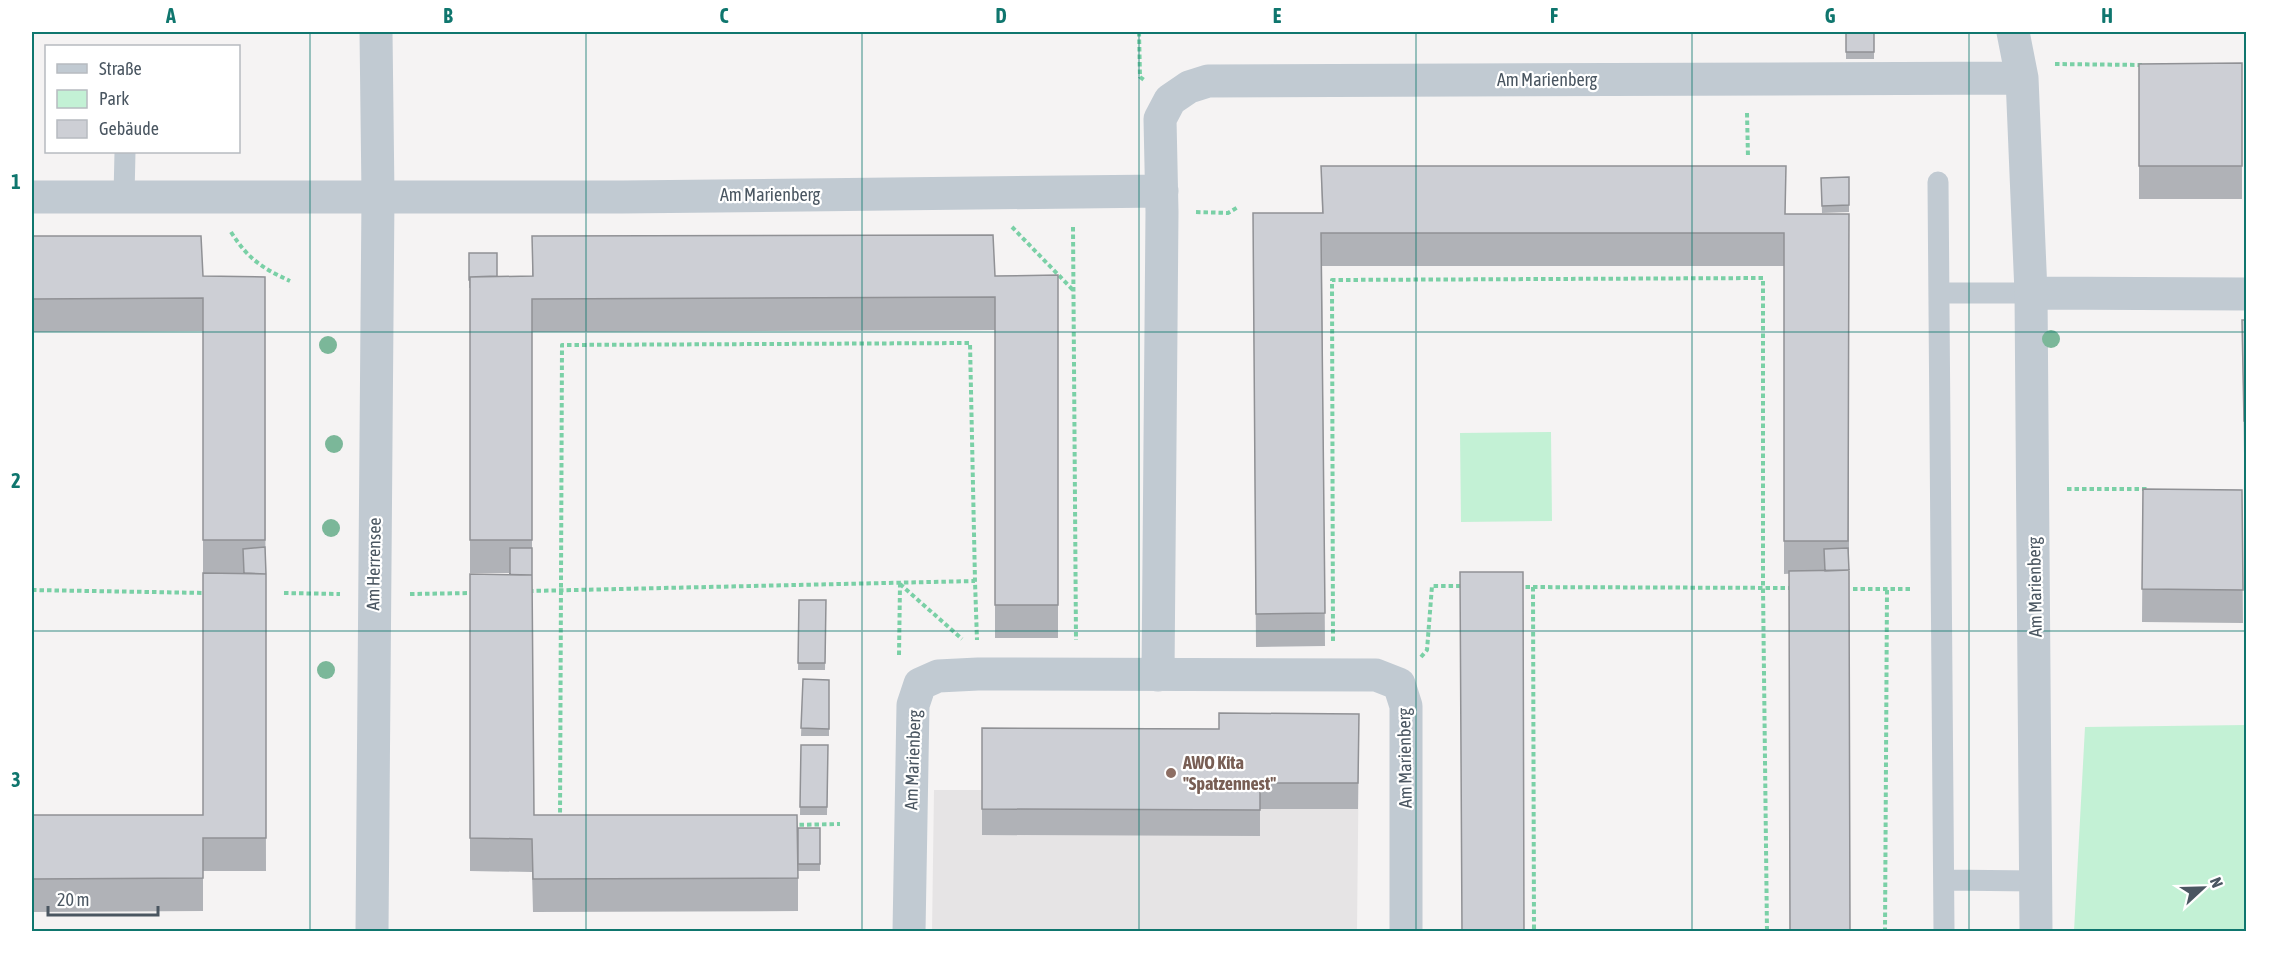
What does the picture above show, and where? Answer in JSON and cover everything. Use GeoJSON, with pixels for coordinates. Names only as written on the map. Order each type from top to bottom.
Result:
{"type":"FeatureCollection","features":[{"type":"Feature","properties":{"kind":"street","name":"Am Herrensee"},"geometry":{"type":"LineString","coordinates":[[372,932],[378,196],[376,32]]}},
{"type":"Feature","properties":{"kind":"street","name":"Am Marienberg"},"geometry":{"type":"LineString","coordinates":[[2013,32],[2033,71],[2031,293],[2036,932]]}},
{"type":"Feature","properties":{"kind":"street","name":"Am Marienberg"},"geometry":{"type":"LineString","coordinates":[[1170,100],[1189,87],[1208,81],[1746,79],[2033,71]]}},
{"type":"Feature","properties":{"kind":"street"},"geometry":{"type":"LineString","coordinates":[[1158,675],[1162,202],[1160,119],[1170,100]]}},
{"type":"Feature","properties":{"kind":"street","name":"Am Marienberg"},"geometry":{"type":"LineString","coordinates":[[378,196],[1073,193],[1162,202]]}},
{"type":"Feature","properties":{"kind":"street"},"geometry":{"type":"LineString","coordinates":[[32,197],[378,196]]}},
{"type":"Feature","properties":{"kind":"street"},"geometry":{"type":"LineString","coordinates":[[2031,293],[2247,294]]}},
{"type":"Feature","properties":{"kind":"street","name":"Am Marienberg"},"geometry":{"type":"LineString","coordinates":[[909,932],[913,705],[920,684],[978,664],[1076,674],[1376,675],[1399,684],[1407,706],[1406,932]]}},
{"type":"Feature","properties":{"kind":"lane"},"geometry":{"type":"LineString","coordinates":[[124,196],[125,153]]}},
{"type":"Feature","properties":{"kind":"lane"},"geometry":{"type":"LineString","coordinates":[[1938,182],[1944,932]]}},
{"type":"Feature","properties":{"kind":"lane"},"geometry":{"type":"LineString","coordinates":[[1938,293],[2031,293]]}},
{"type":"Feature","properties":{"kind":"lane"},"geometry":{"type":"LineString","coordinates":[[1945,880],[2037,881]]}},
{"type":"Feature","properties":{"kind":"path"},"geometry":{"type":"LineString","coordinates":[[1139,32],[1140,77],[1170,100]]}},
{"type":"Feature","properties":{"kind":"path"},"geometry":{"type":"LineString","coordinates":[[2033,71],[2151,65]]}},
{"type":"Feature","properties":{"kind":"path"},"geometry":{"type":"LineString","coordinates":[[1746,79],[1748,157]]}},
{"type":"Feature","properties":{"kind":"path"},"geometry":{"type":"LineString","coordinates":[[1073,193],[1076,674]]}},
{"type":"Feature","properties":{"kind":"path"},"geometry":{"type":"LineString","coordinates":[[1162,202],[1228,213],[1238,207]]}},
{"type":"Feature","properties":{"kind":"path"},"geometry":{"type":"LineString","coordinates":[[228,222],[230,230],[242,249],[261,268],[290,281]]}},
{"type":"Feature","properties":{"kind":"path"},"geometry":{"type":"LineString","coordinates":[[1007,222],[1073,290]]}},
{"type":"Feature","properties":{"kind":"path"},"geometry":{"type":"LineString","coordinates":[[1334,675],[1332,280],[1763,278],[1762,588],[1767,932]]}},
{"type":"Feature","properties":{"kind":"path"},"geometry":{"type":"LineString","coordinates":[[560,826],[561,345],[970,343],[978,664]]}},
{"type":"Feature","properties":{"kind":"path"},"geometry":{"type":"LineString","coordinates":[[2034,490],[2154,489]]}},
{"type":"Feature","properties":{"kind":"path"},"geometry":{"type":"LineString","coordinates":[[529,591],[975,581]]}},
{"type":"Feature","properties":{"kind":"path"},"geometry":{"type":"LineString","coordinates":[[900,584],[978,664]]}},
{"type":"Feature","properties":{"kind":"path"},"geometry":{"type":"LineString","coordinates":[[900,584],[899,654],[920,684]]}},
{"type":"Feature","properties":{"kind":"path"},"geometry":{"type":"LineString","coordinates":[[1399,684],[1427,650],[1432,586],[1466,586]]}},
{"type":"Feature","properties":{"kind":"path"},"geometry":{"type":"LineString","coordinates":[[1510,586],[1797,588]]}},
{"type":"Feature","properties":{"kind":"path"},"geometry":{"type":"LineString","coordinates":[[1533,587],[1534,932]]}},
{"type":"Feature","properties":{"kind":"path"},"geometry":{"type":"LineString","coordinates":[[1853,589],[1941,589]]}},
{"type":"Feature","properties":{"kind":"path"},"geometry":{"type":"LineString","coordinates":[[1885,932],[1887,589]]}},
{"type":"Feature","properties":{"kind":"path"},"geometry":{"type":"LineString","coordinates":[[32,590],[212,593]]}},
{"type":"Feature","properties":{"kind":"path"},"geometry":{"type":"LineString","coordinates":[[782,825],[840,824]]}},
{"type":"Feature","properties":{"kind":"shaded area"},"geometry":{"type":"Polygon","coordinates":[[[1219,739],[1359,740],[1357,931],[932,932],[934,790],[982,790],[1219,739]]]}},
{"type":"Feature","properties":{"kind":"green space"},"geometry":{"type":"Polygon","coordinates":[[[1551,432],[1552,521],[1461,522],[1460,433],[1551,432]]]}},
{"type":"Feature","properties":{"kind":"green space"},"geometry":{"type":"Polygon","coordinates":[[[2246,725],[2246,931],[2074,931],[2085,727],[2246,725]]]}},
{"type":"Feature","properties":{"kind":"building"},"geometry":{"type":"Polygon","coordinates":[[[1846,32],[1874,32],[1874,52],[1846,52],[1846,32]]]}},
{"type":"Feature","properties":{"kind":"building"},"geometry":{"type":"Polygon","coordinates":[[[2242,63],[2242,166],[2139,166],[2139,64],[2242,63]]]}},
{"type":"Feature","properties":{"kind":"building"},"geometry":{"type":"Polygon","coordinates":[[[1321,166],[1786,166],[1785,214],[1849,214],[1848,541],[1784,541],[1784,233],[1321,233],[1325,613],[1256,614],[1253,213],[1323,213],[1321,166]]]}},
{"type":"Feature","properties":{"kind":"building"},"geometry":{"type":"Polygon","coordinates":[[[1849,177],[1849,205],[1822,206],[1821,178],[1849,177]]]}},
{"type":"Feature","properties":{"kind":"building"},"geometry":{"type":"Polygon","coordinates":[[[993,235],[995,276],[1058,275],[1058,605],[995,605],[995,297],[532,299],[532,540],[470,540],[470,277],[533,276],[532,236],[993,235]]]}},
{"type":"Feature","properties":{"kind":"building"},"geometry":{"type":"Polygon","coordinates":[[[32,236],[201,236],[203,276],[265,277],[265,540],[203,540],[203,298],[32,299],[32,236]]]}},
{"type":"Feature","properties":{"kind":"building"},"geometry":{"type":"Polygon","coordinates":[[[469,253],[497,253],[497,276],[470,277],[469,280],[469,253]]]}},
{"type":"Feature","properties":{"kind":"building"},"geometry":{"type":"Polygon","coordinates":[[[2242,320],[2247,320],[2247,421],[2244,421],[2242,320]]]}},
{"type":"Feature","properties":{"kind":"building"},"geometry":{"type":"Polygon","coordinates":[[[2143,489],[2242,490],[2243,590],[2142,589],[2143,489]]]}},
{"type":"Feature","properties":{"kind":"building"},"geometry":{"type":"Polygon","coordinates":[[[265,547],[266,574],[244,573],[243,549],[265,547]]]}},
{"type":"Feature","properties":{"kind":"building"},"geometry":{"type":"Polygon","coordinates":[[[510,548],[532,548],[532,575],[510,575],[510,548]]]}},
{"type":"Feature","properties":{"kind":"building"},"geometry":{"type":"Polygon","coordinates":[[[1848,548],[1849,570],[1825,571],[1824,549],[1848,548]]]}},
{"type":"Feature","properties":{"kind":"building"},"geometry":{"type":"Polygon","coordinates":[[[1849,570],[1850,932],[1790,932],[1789,571],[1849,570]]]}},
{"type":"Feature","properties":{"kind":"building"},"geometry":{"type":"Polygon","coordinates":[[[1460,572],[1523,572],[1524,932],[1462,932],[1460,572]]]}},
{"type":"Feature","properties":{"kind":"building"},"geometry":{"type":"Polygon","coordinates":[[[203,573],[266,574],[266,838],[203,838],[203,878],[32,879],[32,815],[203,815],[203,573]]]}},
{"type":"Feature","properties":{"kind":"building"},"geometry":{"type":"Polygon","coordinates":[[[470,574],[532,575],[534,815],[797,815],[798,878],[533,879],[532,839],[470,838],[470,574]]]}},
{"type":"Feature","properties":{"kind":"building"},"geometry":{"type":"Polygon","coordinates":[[[799,600],[826,600],[825,663],[798,663],[799,600]]]}},
{"type":"Feature","properties":{"kind":"building"},"geometry":{"type":"Polygon","coordinates":[[[803,679],[829,680],[829,729],[801,728],[803,679]]]}},
{"type":"Feature","properties":{"kind":"building","name":"AWO Kita \"Spatzennest\""},"geometry":{"type":"Polygon","coordinates":[[[1219,713],[1359,714],[1358,783],[1260,783],[1260,810],[982,809],[982,728],[1219,729],[1219,713]]]}},
{"type":"Feature","properties":{"kind":"building"},"geometry":{"type":"Polygon","coordinates":[[[801,745],[828,745],[827,807],[800,807],[801,745]]]}},
{"type":"Feature","properties":{"kind":"building"},"geometry":{"type":"Polygon","coordinates":[[[798,828],[820,828],[820,864],[798,864],[798,828]]]}},
{"type":"Feature","properties":{"kind":"place","name":"AWO Kita \"Spatzennest\""},"geometry":{"type":"Point","coordinates":[1171,773]}}]}
